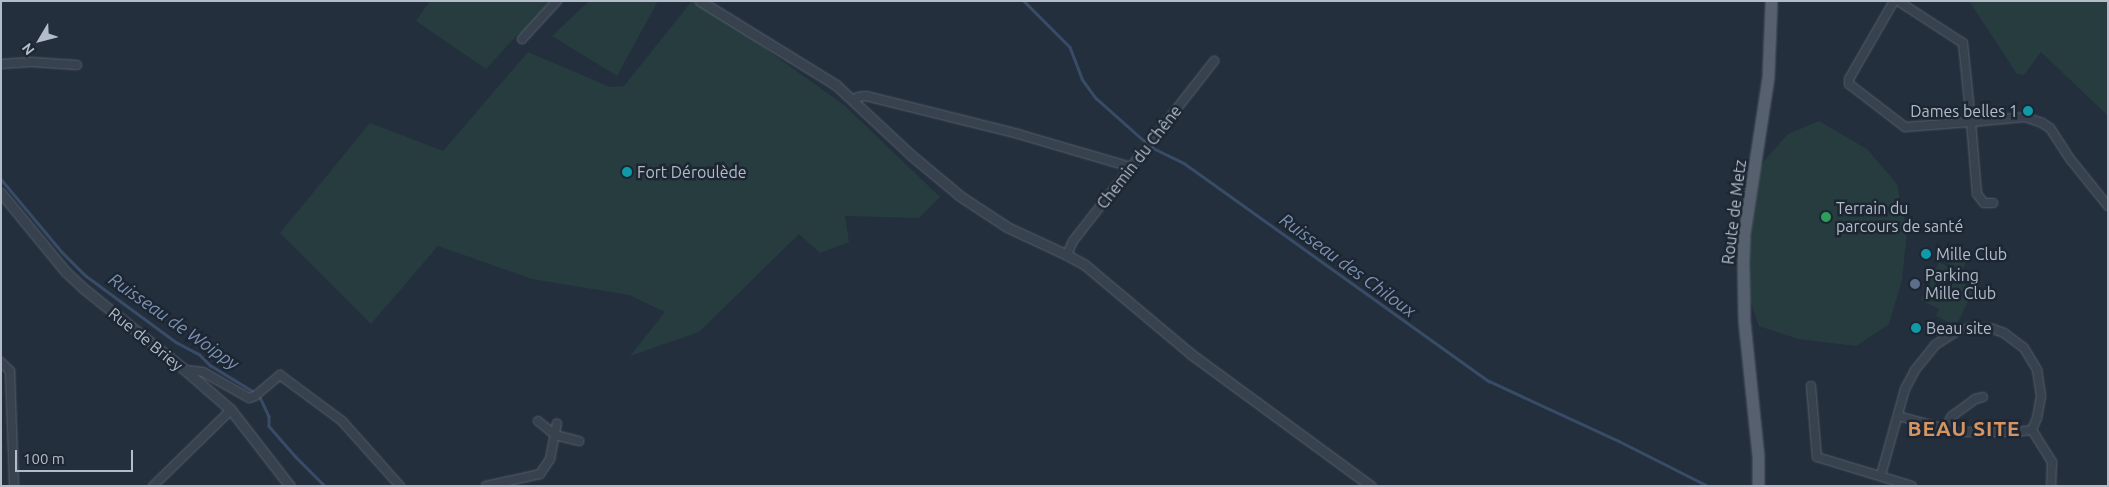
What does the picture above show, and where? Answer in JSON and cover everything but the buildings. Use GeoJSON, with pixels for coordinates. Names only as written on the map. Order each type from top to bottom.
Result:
{"type":"FeatureCollection","features":[{"type":"Feature","properties":{"kind":"main road","name":"Route de Metz"},"geometry":{"type":"LineString","coordinates":[[1758,486],[1758,456],[1744,320],[1743,262],[1744,234],[1768,77],[1771,1]]}},
{"type":"Feature","properties":{"kind":"street"},"geometry":{"type":"LineString","coordinates":[[522,39],[557,1]]}},
{"type":"Feature","properties":{"kind":"street"},"geometry":{"type":"LineString","coordinates":[[700,1],[836,85],[855,100],[911,155],[975,208],[1007,227],[1067,255],[1109,285],[1154,326],[1371,486]]}},
{"type":"Feature","properties":{"kind":"street"},"geometry":{"type":"LineString","coordinates":[[1894,1],[1849,79],[1849,84],[1905,127],[2025,117],[2042,123],[2050,128],[2071,160],[2108,206]]}},
{"type":"Feature","properties":{"kind":"street"},"geometry":{"type":"LineString","coordinates":[[1898,1],[1963,43],[1977,194],[1984,203],[1993,203]]}},
{"type":"Feature","properties":{"kind":"street"},"geometry":{"type":"LineString","coordinates":[[1,64],[31,62],[77,65]]}},
{"type":"Feature","properties":{"kind":"street","name":"Chemin du Chêne"},"geometry":{"type":"LineString","coordinates":[[1067,255],[1073,241],[1214,62]]}},
{"type":"Feature","properties":{"kind":"street"},"geometry":{"type":"LineString","coordinates":[[855,100],[858,97],[866,96],[1018,134],[1131,167]]}},
{"type":"Feature","properties":{"kind":"street","name":"Rue de Briey"},"geometry":{"type":"LineString","coordinates":[[1,193],[78,283],[231,410],[290,486]]}},
{"type":"Feature","properties":{"kind":"street"},"geometry":{"type":"LineString","coordinates":[[1881,475],[1904,389],[1915,370],[1934,345],[1959,330],[1987,329],[2004,333],[2024,348],[2037,370],[2041,396],[2037,418],[2032,430]]}},
{"type":"Feature","properties":{"kind":"street"},"geometry":{"type":"LineString","coordinates":[[1,362],[10,371],[14,486]]}},
{"type":"Feature","properties":{"kind":"street"},"geometry":{"type":"LineString","coordinates":[[185,370],[199,370],[246,398],[255,396],[280,376],[342,421],[400,486]]}},
{"type":"Feature","properties":{"kind":"street"},"geometry":{"type":"LineString","coordinates":[[1812,386],[1817,457],[1912,486]]}},
{"type":"Feature","properties":{"kind":"street"},"geometry":{"type":"LineString","coordinates":[[1945,428],[1952,416],[1975,399],[1983,397]]}},
{"type":"Feature","properties":{"kind":"street"},"geometry":{"type":"LineString","coordinates":[[153,486],[231,410]]}},
{"type":"Feature","properties":{"kind":"street"},"geometry":{"type":"LineString","coordinates":[[1898,416],[1957,432],[2017,432],[2032,430]]}},
{"type":"Feature","properties":{"kind":"street"},"geometry":{"type":"LineString","coordinates":[[538,421],[555,435],[579,441]]}},
{"type":"Feature","properties":{"kind":"street"},"geometry":{"type":"LineString","coordinates":[[486,486],[540,474],[550,459],[557,424]]}},
{"type":"Feature","properties":{"kind":"street"},"geometry":{"type":"LineString","coordinates":[[2032,430],[2052,462],[2051,486]]}},
{"type":"Feature","properties":{"kind":"green space"},"geometry":{"type":"Polygon","coordinates":[[[430,1],[550,1],[522,35],[519,33],[486,69],[416,21],[430,1]]]}},
{"type":"Feature","properties":{"kind":"green space"},"geometry":{"type":"Polygon","coordinates":[[[589,1],[658,1],[617,76],[552,36],[589,1]]]}},
{"type":"Feature","properties":{"kind":"green space"},"geometry":{"type":"Polygon","coordinates":[[[692,1],[699,1],[844,105],[940,197],[919,218],[845,216],[849,242],[820,253],[799,234],[699,332],[630,356],[665,312],[629,295],[532,279],[438,246],[371,324],[280,233],[370,123],[443,151],[528,52],[610,87],[624,86],[692,1]]]}},
{"type":"Feature","properties":{"kind":"green space"},"geometry":{"type":"Polygon","coordinates":[[[1969,1],[2108,1],[2108,116],[2041,52],[2024,75],[2017,74],[1969,1]]]}},
{"type":"Feature","properties":{"kind":"green space"},"geometry":{"type":"Polygon","coordinates":[[[1819,121],[1867,149],[1897,184],[1907,231],[1902,280],[1889,324],[1856,346],[1798,339],[1759,326],[1749,298],[1750,240],[1758,168],[1788,134],[1819,121]]]}},
{"type":"Feature","properties":{"kind":"green space"},"geometry":{"type":"Polygon","coordinates":[[[1948,244],[1970,254],[1962,270],[1940,260],[1948,244]]]}},
{"type":"Feature","properties":{"kind":"green space"},"geometry":{"type":"Polygon","coordinates":[[[1939,262],[1958,272],[1955,279],[1974,289],[1956,326],[1936,316],[1939,309],[1921,300],[1939,262]]]}},
{"type":"Feature","properties":{"kind":"waterway","name":"Ruisseau des Chiloux"},"geometry":{"type":"LineString","coordinates":[[1024,1],[1070,47],[1082,79],[1096,98],[1151,147],[1184,163],[1489,381],[1619,441],[1708,486]]}},
{"type":"Feature","properties":{"kind":"waterway","name":"Ruisseau de Woippy"},"geometry":{"type":"LineString","coordinates":[[1,179],[62,252],[85,275],[176,342],[199,354],[210,365],[259,395],[269,416],[269,426],[325,486]]}},
{"type":"Feature","properties":{"kind":"place","name":"Dames belles 1"},"geometry":{"type":"Point","coordinates":[2028,111]}},
{"type":"Feature","properties":{"kind":"place","name":"Fort Déroulède"},"geometry":{"type":"Point","coordinates":[627,172]}},
{"type":"Feature","properties":{"kind":"place","name":"Terrain du parcours de santé"},"geometry":{"type":"Point","coordinates":[1826,217]}},
{"type":"Feature","properties":{"kind":"place","name":"Mille Club"},"geometry":{"type":"Point","coordinates":[1926,254]}},
{"type":"Feature","properties":{"kind":"place","name":"Parking Mille Club"},"geometry":{"type":"Point","coordinates":[1915,284]}},
{"type":"Feature","properties":{"kind":"place","name":"Beau site"},"geometry":{"type":"Point","coordinates":[1916,328]}},
{"type":"Feature","properties":{"kind":"district","name":"BEAU SITE"},"geometry":{"type":"Point","coordinates":[1964,428]}}]}
